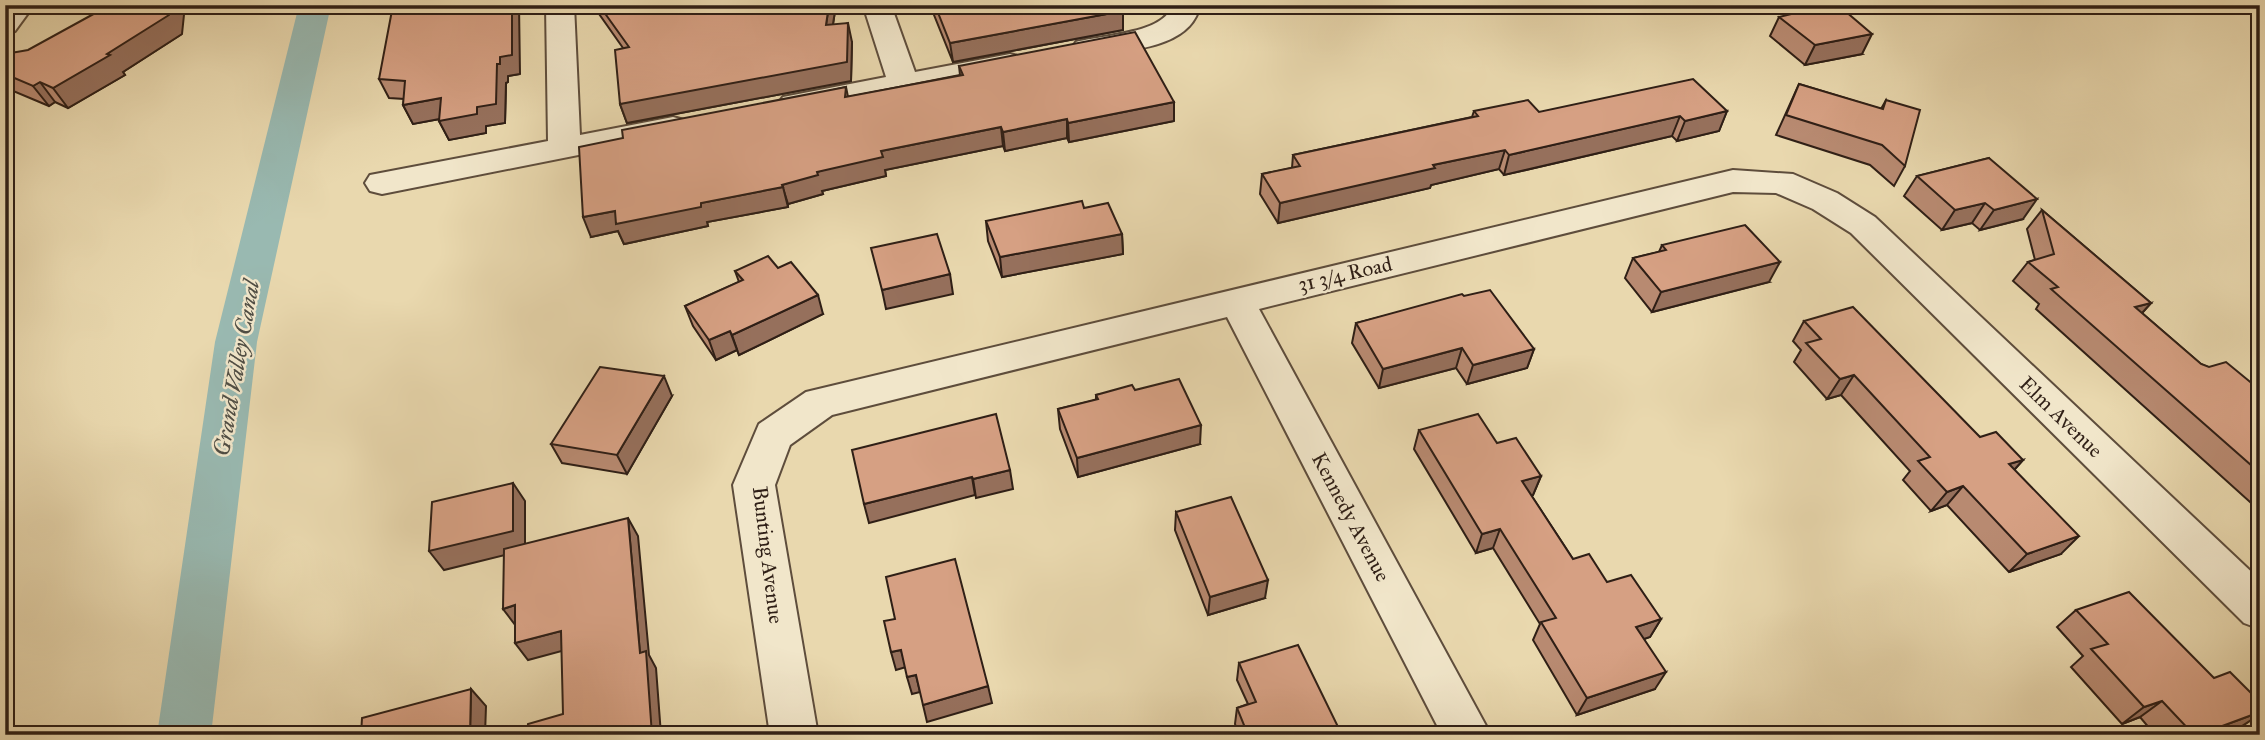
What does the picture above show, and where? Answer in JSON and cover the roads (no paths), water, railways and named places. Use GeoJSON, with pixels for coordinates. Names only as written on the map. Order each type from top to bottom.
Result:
{"type":"FeatureCollection","features":[{"type":"Feature","properties":{"kind":"street"},"geometry":{"type":"LineString","coordinates":[[5,25],[20,5]]}},
{"type":"Feature","properties":{"kind":"street"},"geometry":{"type":"LineString","coordinates":[[560,5],[564,148]]}},
{"type":"Feature","properties":{"kind":"street"},"geometry":{"type":"LineString","coordinates":[[877,5],[904,84]]}},
{"type":"Feature","properties":{"kind":"street"},"geometry":{"type":"LineString","coordinates":[[768,109],[1163,33],[1183,18],[1186,5]]}},
{"type":"Feature","properties":{"kind":"street"},"geometry":{"type":"LineString","coordinates":[[382,183],[700,122]]}},
{"type":"Feature","properties":{"kind":"street","name":"31 3/4 Road"},"geometry":{"type":"LineString","coordinates":[[820,402],[1733,181],[1781,182],[1825,201],[1863,225]]}},
{"type":"Feature","properties":{"kind":"street","name":"Elm Avenue"},"geometry":{"type":"LineString","coordinates":[[1863,225],[2260,609]]}},
{"type":"Feature","properties":{"kind":"street","name":"Kennedy Avenue"},"geometry":{"type":"LineString","coordinates":[[1236,300],[1467,735]]}},
{"type":"Feature","properties":{"kind":"street","name":"Bunting Avenue"},"geometry":{"type":"LineString","coordinates":[[794,735],[754,485],[773,435],[820,402]]}},
{"type":"Feature","properties":{"kind":"waterway","name":"Grand Valley Canal"},"geometry":{"type":"LineString","coordinates":[[184,735],[236,342],[315,5]]}}]}
